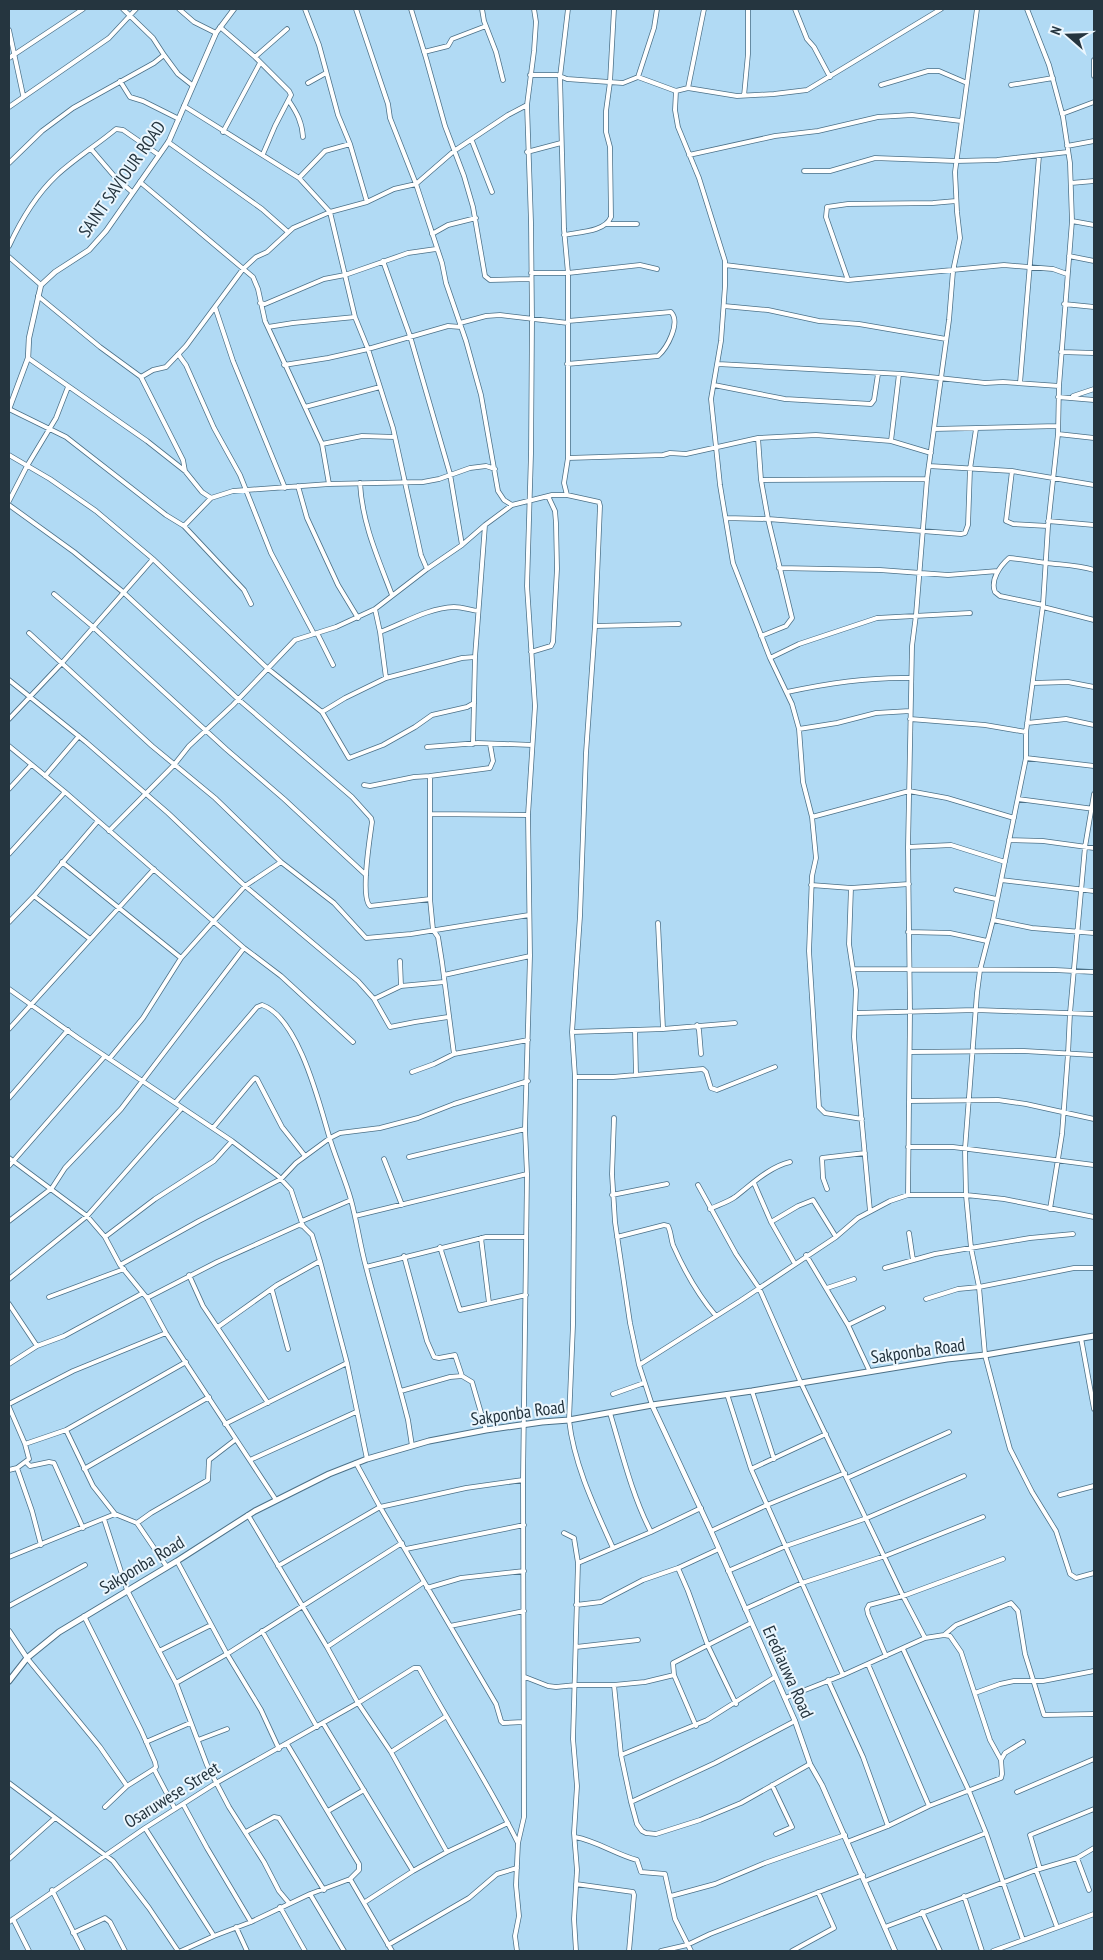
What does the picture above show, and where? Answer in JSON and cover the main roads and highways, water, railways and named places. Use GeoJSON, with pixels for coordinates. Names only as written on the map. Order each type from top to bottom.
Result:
{"type":"FeatureCollection","features":[{"type":"Feature","properties":{"kind":"main road","name":"Sakponba Road"},"geometry":{"type":"LineString","coordinates":[[9,1681],[27,1658],[59,1632],[84,1616],[276,1500],[367,1459],[412,1446],[486,1430],[569,1420],[652,1405],[985,1355],[1094,1336]]}}]}
